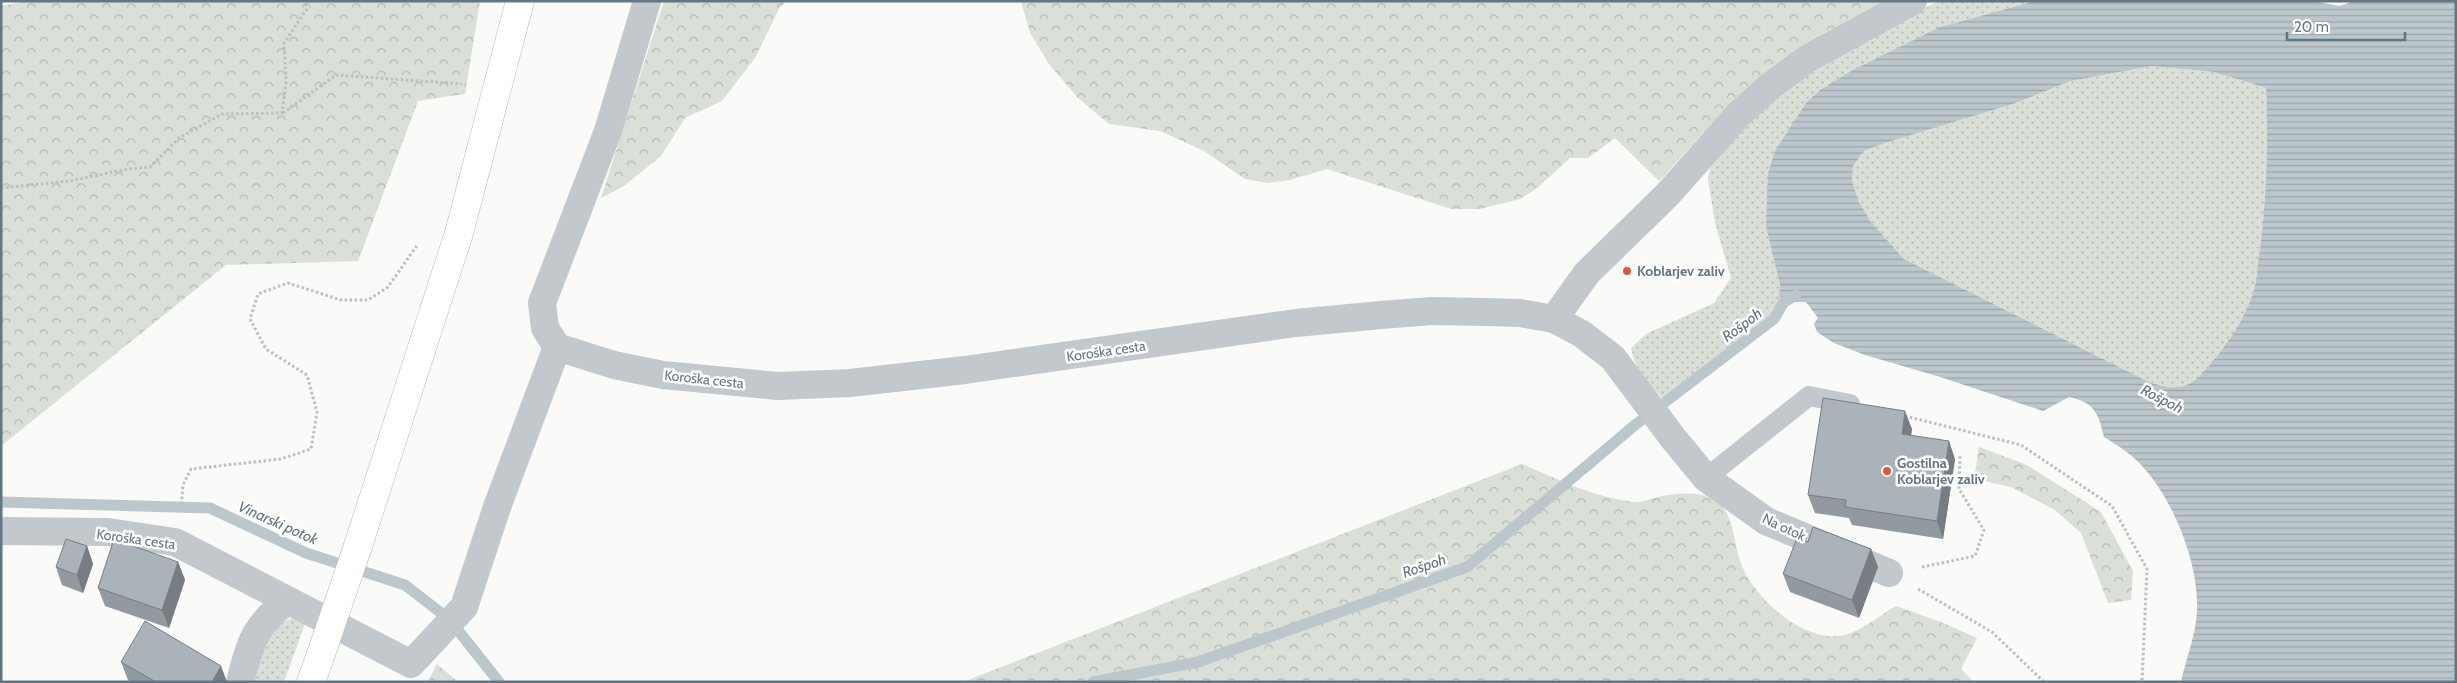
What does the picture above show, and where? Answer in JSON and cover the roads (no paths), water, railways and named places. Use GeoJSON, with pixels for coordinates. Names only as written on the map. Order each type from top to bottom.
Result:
{"type":"FeatureCollection","features":[{"type":"Feature","properties":{"kind":"main road"},"geometry":{"type":"LineString","coordinates":[[311,682],[358,546],[459,232],[520,1]]}},
{"type":"Feature","properties":{"kind":"street"},"geometry":{"type":"LineString","coordinates":[[557,347],[545,328],[542,303],[608,131],[647,1]]}},
{"type":"Feature","properties":{"kind":"street"},"geometry":{"type":"LineString","coordinates":[[1554,319],[1586,273],[1667,196],[1738,115],[1769,87],[1807,59],[1913,1]]}},
{"type":"Feature","properties":{"kind":"street","name":"Koroška cesta"},"geometry":{"type":"LineString","coordinates":[[1,531],[108,532],[175,542],[411,664],[464,607],[497,507],[557,347],[614,365],[663,375],[778,386],[850,383],[956,371],[1296,323],[1432,312],[1520,314],[1554,319],[1582,334],[1613,358],[1673,438]]}},
{"type":"Feature","properties":{"kind":"street","name":"Na otok"},"geometry":{"type":"LineString","coordinates":[[1673,438],[1706,478],[1766,521],[1889,573]]}},
{"type":"Feature","properties":{"kind":"street"},"geometry":{"type":"LineString","coordinates":[[240,682],[249,647],[266,617],[287,601]]}},
{"type":"Feature","properties":{"kind":"lane"},"geometry":{"type":"LineString","coordinates":[[1706,478],[1809,396],[1892,412]]}},
{"type":"Feature","properties":{"kind":"water"},"geometry":{"type":"Polygon","coordinates":[[[2035,1],[2312,1],[2340,6],[2354,1],[2456,1],[2456,682],[2181,682],[2193,638],[2197,611],[2197,593],[2189,554],[2165,497],[2135,458],[2104,437],[2100,422],[2090,406],[2069,397],[2043,411],[1937,376],[1865,355],[1834,343],[1817,332],[1814,324],[1818,318],[1806,302],[1784,302],[1779,295],[1780,285],[1766,226],[1768,174],[1775,151],[1806,103],[1820,90],[1853,70],[1940,27],[2035,1]],[[2152,66],[2071,81],[2013,104],[1885,143],[1864,151],[1853,166],[1852,181],[1859,202],[1871,222],[1904,259],[2149,382],[2170,387],[2186,385],[2199,377],[2219,354],[2236,330],[2249,305],[2256,281],[2264,213],[2267,151],[2266,88],[2214,72],[2152,66]]]}},
{"type":"Feature","properties":{"kind":"waterway","name":"Rošpoh"},"geometry":{"type":"LineString","coordinates":[[1093,682],[1198,662],[1467,567],[1635,425],[1774,319],[1784,302],[1796,295]]}},
{"type":"Feature","properties":{"kind":"waterway","name":"Vinarski potok"},"geometry":{"type":"LineString","coordinates":[[1,502],[210,508],[306,553],[405,585],[449,619],[499,682]]}},
{"type":"Feature","properties":{"kind":"place","name":"Koblarjev zaliv"},"geometry":{"type":"Point","coordinates":[1627,271]}},
{"type":"Feature","properties":{"kind":"place","name":"Gostilna Koblarjev zaliv"},"geometry":{"type":"Point","coordinates":[1887,471]}}]}
